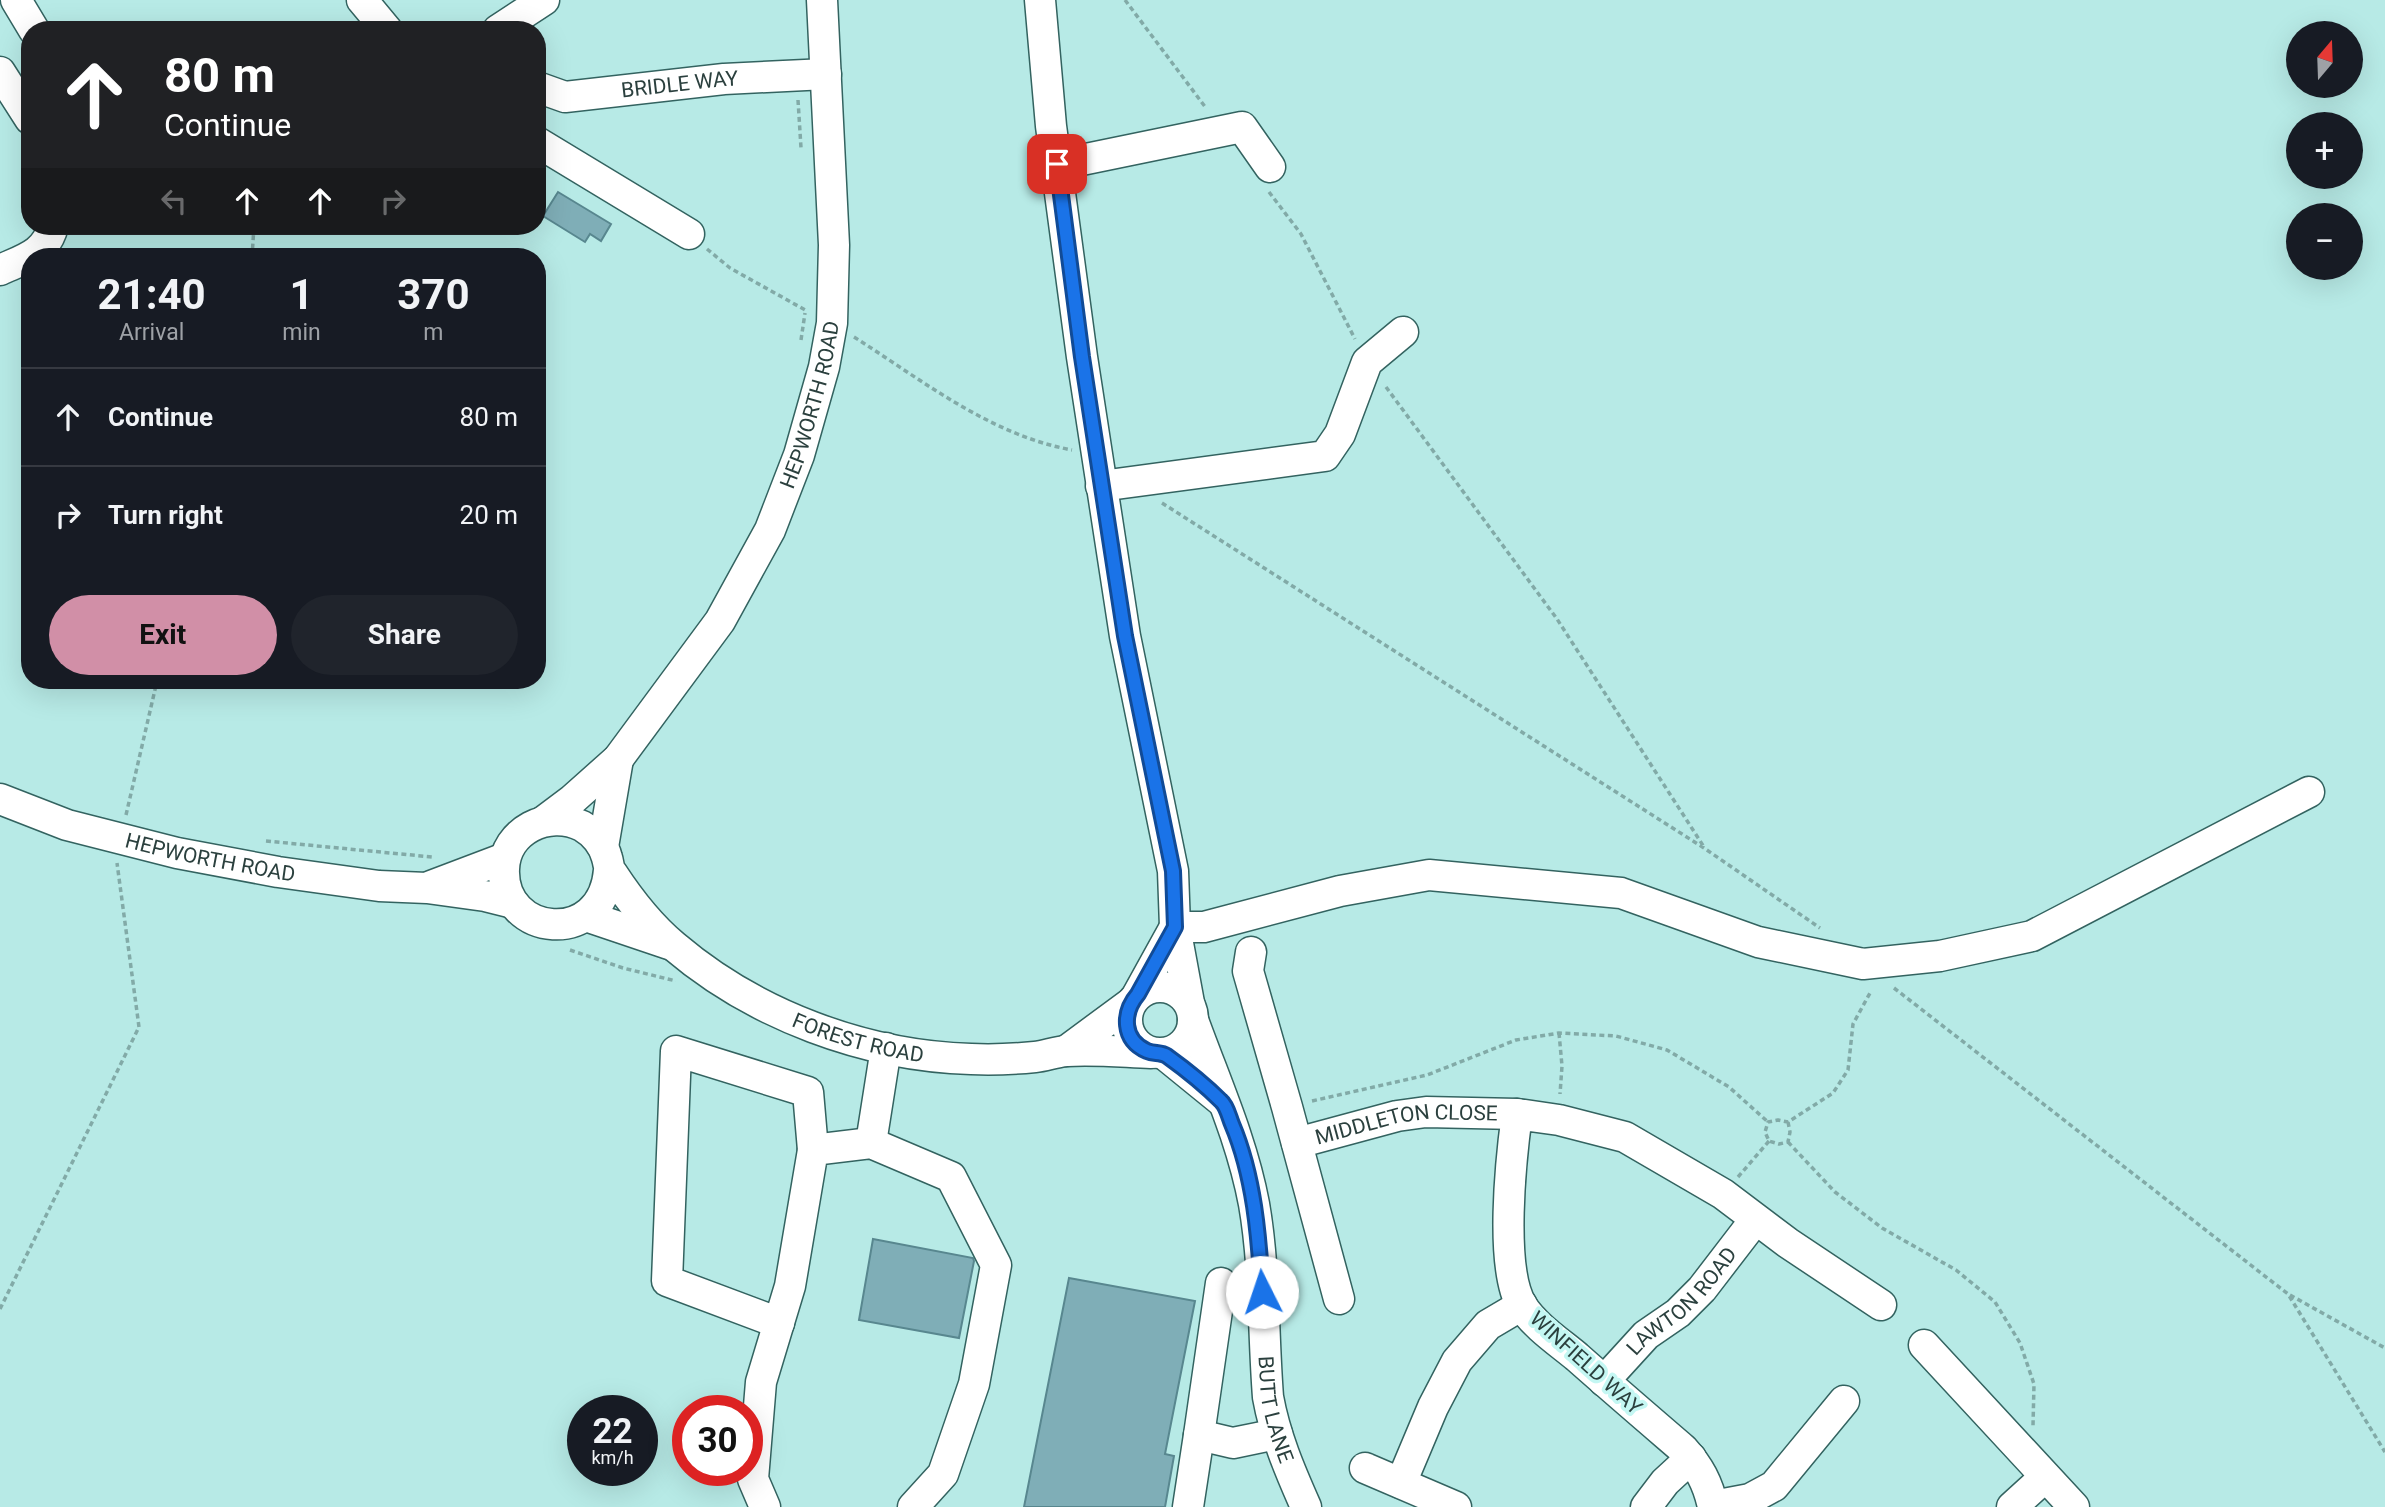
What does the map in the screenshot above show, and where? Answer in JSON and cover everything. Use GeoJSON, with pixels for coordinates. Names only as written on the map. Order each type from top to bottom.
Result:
{"type":"FeatureCollection","features":[{"type":"Feature","properties":{"kind":"street"},"geometry":{"type":"LineString","coordinates":[[16,0],[29,21]]}},
{"type":"Feature","properties":{"kind":"street"},"geometry":{"type":"LineString","coordinates":[[362,0],[380,21]]}},
{"type":"Feature","properties":{"kind":"street"},"geometry":{"type":"LineString","coordinates":[[512,21],[544,0]]}},
{"type":"Feature","properties":{"kind":"street","name":"HEPWORTH ROAD"},"geometry":{"type":"LineString","coordinates":[[544,821],[618,759],[720,621],[770,530],[799,455],[824,367],[819,317],[834,245],[822,0]]}},
{"type":"Feature","properties":{"kind":"street","name":"BUTT LANE"},"geometry":{"type":"LineString","coordinates":[[1040,0],[1051,126],[1082,357],[1125,636],[1173,871],[1175,927],[1191,1012],[1239,1140],[1254,1206],[1261,1269],[1268,1397],[1287,1464],[1306,1507]]}},
{"type":"Feature","properties":{"kind":"street"},"geometry":{"type":"LineString","coordinates":[[0,72],[21,105]]}},
{"type":"Feature","properties":{"kind":"street","name":"BRIDLE WAY"},"geometry":{"type":"LineString","coordinates":[[546,90],[565,97],[724,79],[826,74]]}},
{"type":"Feature","properties":{"kind":"street"},"geometry":{"type":"LineString","coordinates":[[1057,164],[1242,127],[1266,175]]}},
{"type":"Feature","properties":{"kind":"street"},"geometry":{"type":"LineString","coordinates":[[546,147],[689,234]]}},
{"type":"Feature","properties":{"kind":"street"},"geometry":{"type":"LineString","coordinates":[[0,270],[21,261]]}},
{"type":"Feature","properties":{"kind":"street"},"geometry":{"type":"LineString","coordinates":[[1101,486],[1325,456],[1340,434],[1367,362],[1403,332]]}},
{"type":"Feature","properties":{"kind":"street","name":"HEPWORTH ROAD"},"geometry":{"type":"LineString","coordinates":[[606,859],[618,759]]}},
{"type":"Feature","properties":{"kind":"street"},"geometry":{"type":"LineString","coordinates":[[1135,999],[1151,988],[1166,987],[1179,993],[1191,1012],[1191,1032],[1176,1050],[1158,1053],[1140,1047],[1131,1038],[1126,1015],[1175,927],[1204,927],[1340,891],[1429,875],[1621,893],[1758,943],[1863,964],[1940,956],[2032,936],[2309,792]]}},
{"type":"Feature","properties":{"kind":"street","name":"HEPWORTH ROAD"},"geometry":{"type":"LineString","coordinates":[[0,799],[67,825],[177,853],[346,882],[427,887],[513,903]]}},
{"type":"Feature","properties":{"kind":"street"},"geometry":{"type":"LineString","coordinates":[[558,819],[571,822],[584,827],[606,859],[604,896],[586,916],[572,923],[555,925],[540,922],[525,915],[513,903],[505,882],[505,858],[511,845],[531,826],[558,819]]}},
{"type":"Feature","properties":{"kind":"street","name":"HEPWORTH ROAD"},"geometry":{"type":"LineString","coordinates":[[427,887],[505,858]]}},
{"type":"Feature","properties":{"kind":"street","name":"FOREST ROAD"},"geometry":{"type":"LineString","coordinates":[[606,859],[644,915],[673,945],[712,974],[779,1013],[808,1026],[886,1048],[970,1059],[1038,1057],[1066,1051],[1158,1053]]}},
{"type":"Feature","properties":{"kind":"street","name":"FOREST ROAD"},"geometry":{"type":"LineString","coordinates":[[586,916],[673,945]]}},
{"type":"Feature","properties":{"kind":"street","name":"MIDDLETON CLOSE"},"geometry":{"type":"LineString","coordinates":[[1251,952],[1248,971],[1339,1299]]}},
{"type":"Feature","properties":{"kind":"street","name":"FOREST ROAD"},"geometry":{"type":"LineString","coordinates":[[1066,1051],[1135,999]]}},
{"type":"Feature","properties":{"kind":"street"},"geometry":{"type":"LineString","coordinates":[[871,1143],[886,1048]]}},
{"type":"Feature","properties":{"kind":"street"},"geometry":{"type":"LineString","coordinates":[[765,1507],[753,1479],[761,1382],[779,1323],[790,1286],[813,1150],[808,1092],[676,1051],[667,1281],[779,1323]]}},
{"type":"Feature","properties":{"kind":"street","name":"BUTT LANE"},"geometry":{"type":"LineString","coordinates":[[1158,1053],[1223,1102]]}},
{"type":"Feature","properties":{"kind":"street","name":"MIDDLETON CLOSE"},"geometry":{"type":"LineString","coordinates":[[1297,1143],[1397,1116],[1426,1112],[1517,1114]]}},
{"type":"Feature","properties":{"kind":"street"},"geometry":{"type":"LineString","coordinates":[[1517,1114],[1559,1120],[1625,1137],[1723,1194],[1755,1220],[1881,1305]]}},
{"type":"Feature","properties":{"kind":"street","name":"WINFIELD WAY"},"geometry":{"type":"LineString","coordinates":[[1517,1114],[1508,1180],[1513,1277],[1522,1305],[1546,1331],[1691,1458],[1708,1485],[1713,1506]]}},
{"type":"Feature","properties":{"kind":"street"},"geometry":{"type":"LineString","coordinates":[[813,1150],[871,1143],[951,1177],[996,1265],[974,1384],[943,1474],[913,1507]]}},
{"type":"Feature","properties":{"kind":"street","name":"LAWTON ROAD"},"geometry":{"type":"LineString","coordinates":[[1604,1381],[1646,1335],[1678,1313],[1702,1289],[1755,1220]]}},
{"type":"Feature","properties":{"kind":"street"},"geometry":{"type":"LineString","coordinates":[[1188,1507],[1221,1283]]}},
{"type":"Feature","properties":{"kind":"street"},"geometry":{"type":"LineString","coordinates":[[1401,1483],[1433,1407],[1457,1361],[1488,1325],[1522,1305]]}},
{"type":"Feature","properties":{"kind":"street"},"geometry":{"type":"LineString","coordinates":[[1924,1345],[2074,1507]]}},
{"type":"Feature","properties":{"kind":"street"},"geometry":{"type":"LineString","coordinates":[[1713,1506],[1750,1499],[1774,1486],[1844,1401]]}},
{"type":"Feature","properties":{"kind":"street"},"geometry":{"type":"LineString","coordinates":[[1199,1435],[1233,1444],[1277,1434]]}},
{"type":"Feature","properties":{"kind":"street"},"geometry":{"type":"LineString","coordinates":[[1646,1507],[1665,1482],[1691,1458]]}},
{"type":"Feature","properties":{"kind":"street"},"geometry":{"type":"LineString","coordinates":[[1365,1468],[1445,1502]]}},
{"type":"Feature","properties":{"kind":"street"},"geometry":{"type":"LineString","coordinates":[[2012,1507],[2045,1477]]}},
{"type":"Feature","properties":{"kind":"path"},"geometry":{"type":"LineString","coordinates":[[1125,0],[1224,131]]}},
{"type":"Feature","properties":{"kind":"path"},"geometry":{"type":"LineString","coordinates":[[798,109],[802,150]]}},
{"type":"Feature","properties":{"kind":"path"},"geometry":{"type":"LineString","coordinates":[[1266,175],[1301,234],[1367,362],[1557,619],[1704,848]]}},
{"type":"Feature","properties":{"kind":"path"},"geometry":{"type":"LineString","coordinates":[[689,234],[730,268],[819,317],[988,422],[1043,445],[1083,453]]}},
{"type":"Feature","properties":{"kind":"path"},"geometry":{"type":"LineString","coordinates":[[806,300],[819,317]]}},
{"type":"Feature","properties":{"kind":"path"},"geometry":{"type":"LineString","coordinates":[[799,348],[819,317]]}},
{"type":"Feature","properties":{"kind":"path"},"geometry":{"type":"LineString","coordinates":[[125,821],[155,689]]}},
{"type":"Feature","properties":{"kind":"path"},"geometry":{"type":"LineString","coordinates":[[115,812],[127,814]]}},
{"type":"Feature","properties":{"kind":"path"},"geometry":{"type":"LineString","coordinates":[[257,841],[439,857]]}},
{"type":"Feature","properties":{"kind":"path"},"geometry":{"type":"LineString","coordinates":[[0,1309],[139,1027],[116,858]]}},
{"type":"Feature","properties":{"kind":"path"},"geometry":{"type":"LineString","coordinates":[[561,947],[623,968],[678,982]]}},
{"type":"Feature","properties":{"kind":"path"},"geometry":{"type":"LineString","coordinates":[[1768,1122],[1788,1122],[1833,1093],[1848,1070],[1853,1024],[1870,993],[1863,964]]}},
{"type":"Feature","properties":{"kind":"path"},"geometry":{"type":"LineString","coordinates":[[1559,1033],[1562,1066],[1559,1120]]}},
{"type":"Feature","properties":{"kind":"path"},"geometry":{"type":"LineString","coordinates":[[1287,1107],[1427,1075],[1516,1040],[1559,1033],[1616,1036],[1667,1050],[1729,1087],[1768,1122]]}},
{"type":"Feature","properties":{"kind":"path"},"geometry":{"type":"LineString","coordinates":[[1768,1122],[1765,1132],[1769,1141],[1779,1144],[1788,1142]]}},
{"type":"Feature","properties":{"kind":"path"},"geometry":{"type":"LineString","coordinates":[[1788,1122],[1788,1142]]}},
{"type":"Feature","properties":{"kind":"path"},"geometry":{"type":"LineString","coordinates":[[1723,1194],[1769,1141]]}},
{"type":"Feature","properties":{"kind":"path"},"geometry":{"type":"LineString","coordinates":[[1788,1142],[1835,1192],[1863,1214],[1882,1228],[1956,1270],[1995,1302],[2020,1343],[2034,1384],[2034,1425],[2016,1446]]}},
{"type":"Feature","properties":{"kind":"path"},"geometry":{"type":"LineString","coordinates":[[2288,1294],[2385,1348]]}},
{"type":"Feature","properties":{"kind":"building"},"geometry":{"type":"Polygon","coordinates":[[[558,192],[611,224],[601,241],[590,234],[585,242],[546,218],[546,211],[558,192]]]}},
{"type":"Feature","properties":{"kind":"building"},"geometry":{"type":"Polygon","coordinates":[[[873,1239],[973,1258],[959,1338],[859,1320],[873,1239]]]}},
{"type":"Feature","properties":{"kind":"building"},"geometry":{"type":"Polygon","coordinates":[[[1069,1278],[1195,1301],[1165,1454],[1174,1456],[1165,1507],[1024,1507],[1069,1278]]]}},
{"type":"Feature","properties":{"kind":"route"},"geometry":{"type":"LineString","coordinates":[[1057,164],[1082,357],[1125,636],[1173,871],[1175,927],[1131,1003],[1126,1015],[1127,1027],[1131,1038],[1140,1047],[1151,1053],[1164,1054],[1223,1102],[1239,1140],[1254,1206],[1262,1292]]}}]}
